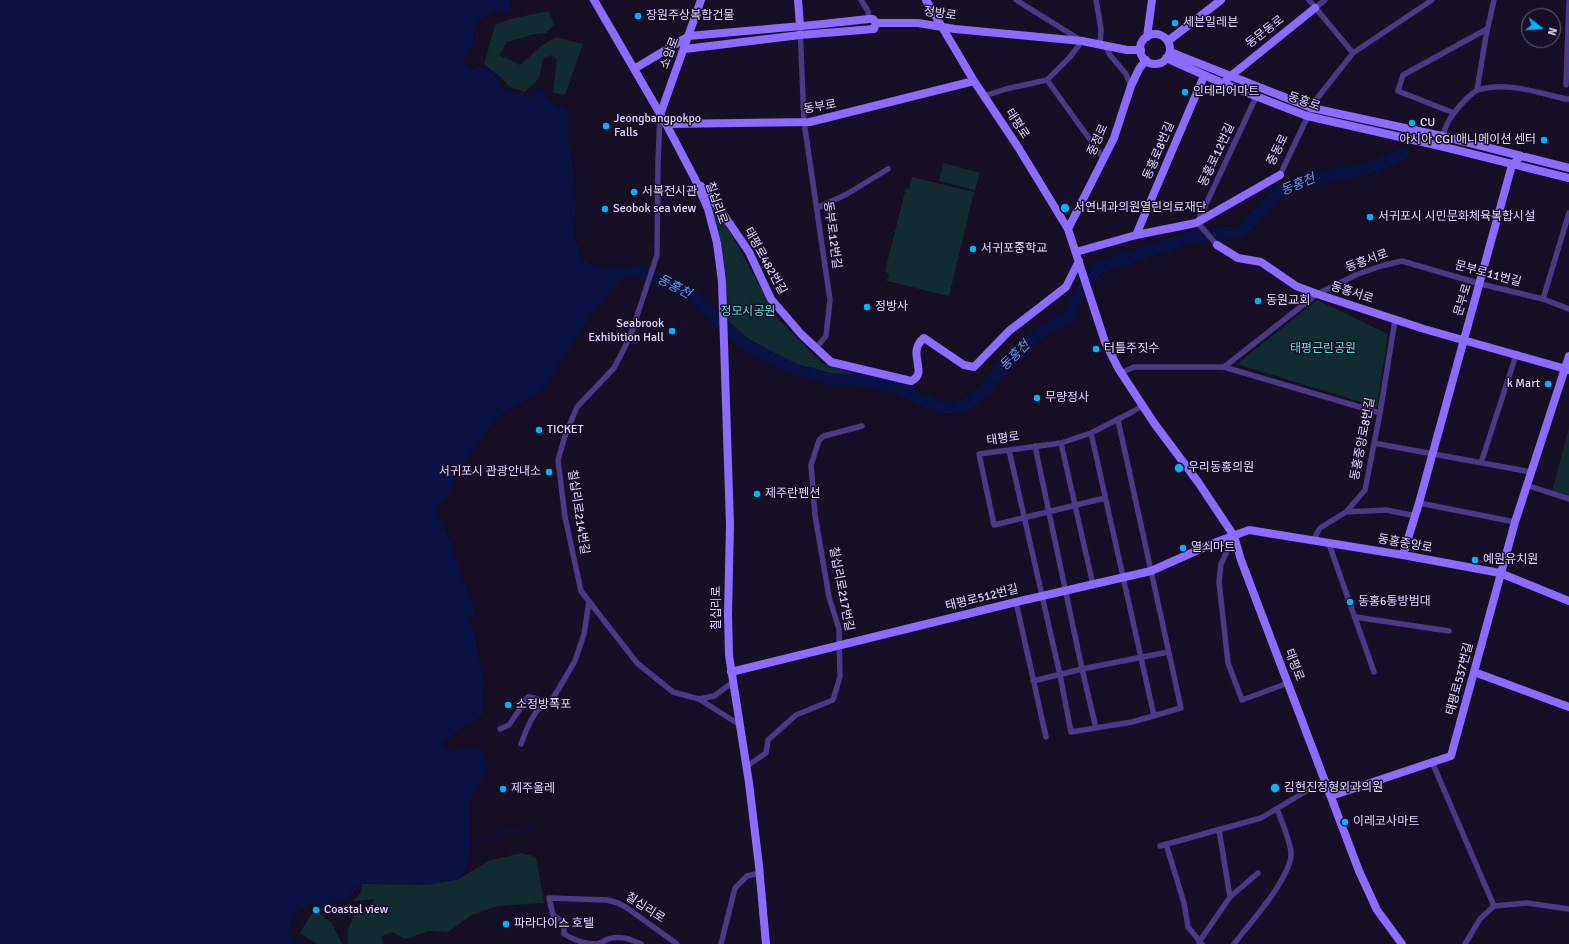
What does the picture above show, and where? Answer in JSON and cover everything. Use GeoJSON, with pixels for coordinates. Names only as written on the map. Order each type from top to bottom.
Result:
{"type":"FeatureCollection","features":[{"type":"Feature","properties":{"kind":"street","name":"칠십리로"},"geometry":{"type":"LineString","coordinates":[[594,0],[666,124],[695,179],[708,209],[717,243],[722,282],[723,307],[730,525],[728,614],[731,672],[747,766],[760,873],[766,944]]}},
{"type":"Feature","properties":{"kind":"street","name":"소암로"},"geometry":{"type":"LineString","coordinates":[[660,115],[701,0]]}},
{"type":"Feature","properties":{"kind":"street"},"geometry":{"type":"LineString","coordinates":[[798,0],[804,122]]}},
{"type":"Feature","properties":{"kind":"street"},"geometry":{"type":"LineString","coordinates":[[861,0],[872,21]]}},
{"type":"Feature","properties":{"kind":"street","name":"태평로"},"geometry":{"type":"LineString","coordinates":[[926,0],[940,26],[974,81],[1068,229],[1106,342],[1121,373],[1142,406],[1198,482],[1234,536],[1359,871],[1375,905],[1402,944]]}},
{"type":"Feature","properties":{"kind":"street"},"geometry":{"type":"LineString","coordinates":[[984,96],[1006,89],[1048,80],[1070,57],[1082,40],[1016,0]]}},
{"type":"Feature","properties":{"kind":"street"},"geometry":{"type":"LineString","coordinates":[[1096,0],[1102,44],[1126,74],[1131,86]]}},
{"type":"Feature","properties":{"kind":"street"},"geometry":{"type":"LineString","coordinates":[[1147,37],[1157,34],[1163,36],[1168,41],[1170,47],[1168,55],[1158,63],[1146,60],[1142,55],[1141,50],[1143,42],[1147,37],[1152,0]]}},
{"type":"Feature","properties":{"kind":"street"},"geometry":{"type":"LineString","coordinates":[[1168,41],[1221,0]]}},
{"type":"Feature","properties":{"kind":"street"},"geometry":{"type":"LineString","coordinates":[[1309,0],[1353,53]]}},
{"type":"Feature","properties":{"kind":"street","name":"동문동로"},"geometry":{"type":"LineString","coordinates":[[1222,84],[1325,0]]}},
{"type":"Feature","properties":{"kind":"street","name":"중동로"},"geometry":{"type":"LineString","coordinates":[[1076,252],[1136,235],[1198,222],[1280,175],[1315,101],[1353,53],[1432,0]]}},
{"type":"Feature","properties":{"kind":"street"},"geometry":{"type":"LineString","coordinates":[[1477,90],[1487,29],[1494,0]]}},
{"type":"Feature","properties":{"kind":"street"},"geometry":{"type":"LineString","coordinates":[[1566,86],[1569,2]]}},
{"type":"Feature","properties":{"kind":"street","name":"정방로"},"geometry":{"type":"LineString","coordinates":[[689,36],[874,29],[872,21]]}},
{"type":"Feature","properties":{"kind":"street","name":"정방로"},"geometry":{"type":"LineString","coordinates":[[685,48],[872,21],[918,23],[955,29],[1082,40],[1127,50],[1141,50]]}},
{"type":"Feature","properties":{"kind":"street"},"geometry":{"type":"LineString","coordinates":[[1454,113],[1398,91],[1403,75],[1487,29]]}},
{"type":"Feature","properties":{"kind":"street"},"geometry":{"type":"LineString","coordinates":[[634,69],[689,36]]}},
{"type":"Feature","properties":{"kind":"street","name":"동홍로"},"geometry":{"type":"LineString","coordinates":[[1168,55],[1230,76],[1312,108],[1442,136],[1569,168]]}},
{"type":"Feature","properties":{"kind":"street","name":"동홍로"},"geometry":{"type":"LineString","coordinates":[[1168,55],[1204,76],[1222,84],[1307,116],[1440,146],[1569,178]]}},
{"type":"Feature","properties":{"kind":"street","name":"중정로"},"geometry":{"type":"LineString","coordinates":[[1068,229],[1114,138],[1131,86],[1146,60]]}},
{"type":"Feature","properties":{"kind":"street","name":"동홍로8번길"},"geometry":{"type":"LineString","coordinates":[[1136,235],[1204,76]]}},
{"type":"Feature","properties":{"kind":"street"},"geometry":{"type":"LineString","coordinates":[[1048,80],[1104,159]]}},
{"type":"Feature","properties":{"kind":"street","name":"동부로"},"geometry":{"type":"LineString","coordinates":[[666,124],[804,122],[825,119],[974,81]]}},
{"type":"Feature","properties":{"kind":"street"},"geometry":{"type":"LineString","coordinates":[[1440,146],[1448,120],[1464,101],[1477,90],[1495,87],[1529,91],[1566,99],[1569,98]]}},
{"type":"Feature","properties":{"kind":"street","name":"동홍로12번길"},"geometry":{"type":"LineString","coordinates":[[1198,222],[1256,97]]}},
{"type":"Feature","properties":{"kind":"street","name":"칠십리로214번길"},"geometry":{"type":"LineString","coordinates":[[660,115],[657,255],[630,337],[614,368],[577,407],[565,436],[558,460],[565,517],[581,590],[637,663],[673,692],[699,699],[740,725]]}},
{"type":"Feature","properties":{"kind":"street","name":"동부로12번길"},"geometry":{"type":"LineString","coordinates":[[804,122],[830,300],[826,336],[816,348]]}},
{"type":"Feature","properties":{"kind":"street","name":"문부로"},"geometry":{"type":"LineString","coordinates":[[1403,555],[1420,503],[1463,340],[1480,284],[1512,165],[1521,156]]}},
{"type":"Feature","properties":{"kind":"street"},"geometry":{"type":"LineString","coordinates":[[817,208],[847,194],[888,168]]}},
{"type":"Feature","properties":{"kind":"street","name":"태평로482번길"},"geometry":{"type":"LineString","coordinates":[[695,179],[719,208],[749,252],[771,299],[801,334],[831,362],[910,381],[916,379],[919,372],[915,352],[918,342],[924,338],[964,365],[974,367],[1009,331],[1066,287],[1080,263]]}},
{"type":"Feature","properties":{"kind":"street"},"geometry":{"type":"LineString","coordinates":[[1543,299],[1569,213]]}},
{"type":"Feature","properties":{"kind":"street","name":"동홍서로"},"geometry":{"type":"LineString","coordinates":[[1198,222],[1217,244],[1238,258],[1261,262],[1296,286],[1395,320],[1567,369]]}},
{"type":"Feature","properties":{"kind":"street","name":"문부로11번길"},"geometry":{"type":"LineString","coordinates":[[1402,261],[1480,284],[1543,299],[1569,309]]}},
{"type":"Feature","properties":{"kind":"street","name":"동흥서로"},"geometry":{"type":"LineString","coordinates":[[1224,367],[1317,294],[1358,274],[1402,261]]}},
{"type":"Feature","properties":{"kind":"street","name":"동홍중앙로8번길"},"geometry":{"type":"LineString","coordinates":[[1316,542],[1316,535],[1320,528],[1346,512],[1365,490],[1380,413],[1395,320]]}},
{"type":"Feature","properties":{"kind":"street"},"geometry":{"type":"LineString","coordinates":[[1481,464],[1516,355]]}},
{"type":"Feature","properties":{"kind":"street","name":"태평로537번길"},"geometry":{"type":"LineString","coordinates":[[1331,796],[1451,756],[1515,522],[1526,485],[1567,369],[1569,356]]}},
{"type":"Feature","properties":{"kind":"street"},"geometry":{"type":"LineString","coordinates":[[1121,373],[1134,367],[1224,367],[1380,413]]}},
{"type":"Feature","properties":{"kind":"street","name":"태평로"},"geometry":{"type":"LineString","coordinates":[[1025,517],[994,525],[979,454],[1061,443],[1091,433],[1142,406]]}},
{"type":"Feature","properties":{"kind":"street"},"geometry":{"type":"LineString","coordinates":[[1010,450],[1060,674],[1071,732],[1132,722],[1154,716],[1181,708],[1118,420]]}},
{"type":"Feature","properties":{"kind":"street","name":"칠십리로217번길"},"geometry":{"type":"LineString","coordinates":[[747,766],[766,753],[768,740],[796,715],[833,700],[840,677],[839,629],[829,597],[813,505],[812,465],[819,440],[824,436],[862,426]]}},
{"type":"Feature","properties":{"kind":"street"},"geometry":{"type":"LineString","coordinates":[[1091,433],[1154,716]]}},
{"type":"Feature","properties":{"kind":"street"},"geometry":{"type":"LineString","coordinates":[[1061,443],[1093,585]]}},
{"type":"Feature","properties":{"kind":"street"},"geometry":{"type":"LineString","coordinates":[[1374,443],[1481,464],[1531,472]]}},
{"type":"Feature","properties":{"kind":"street"},"geometry":{"type":"LineString","coordinates":[[1035,446],[1048,512],[1096,728]]}},
{"type":"Feature","properties":{"kind":"street"},"geometry":{"type":"LineString","coordinates":[[1526,485],[1569,499]]}},
{"type":"Feature","properties":{"kind":"street"},"geometry":{"type":"LineString","coordinates":[[1025,517],[1105,498]]}},
{"type":"Feature","properties":{"kind":"street"},"geometry":{"type":"LineString","coordinates":[[1420,503],[1515,522]]}},
{"type":"Feature","properties":{"kind":"street"},"geometry":{"type":"LineString","coordinates":[[1346,512],[1386,510],[1416,516]]}},
{"type":"Feature","properties":{"kind":"street","name":"동홍중앙로"},"geometry":{"type":"LineString","coordinates":[[1234,536],[1249,530],[1403,555],[1500,573],[1569,601]]}},
{"type":"Feature","properties":{"kind":"street"},"geometry":{"type":"LineString","coordinates":[[1234,536],[1221,564],[1219,582],[1228,663],[1242,700],[1288,683]]}},
{"type":"Feature","properties":{"kind":"street","name":"태평로512번길"},"geometry":{"type":"LineString","coordinates":[[731,672],[1065,590],[1151,571],[1234,536]]}},
{"type":"Feature","properties":{"kind":"street"},"geometry":{"type":"LineString","coordinates":[[1329,544],[1374,672]]}},
{"type":"Feature","properties":{"kind":"street"},"geometry":{"type":"LineString","coordinates":[[521,744],[530,720],[545,702],[552,700],[574,661],[584,634],[589,601]]}},
{"type":"Feature","properties":{"kind":"street"},"geometry":{"type":"LineString","coordinates":[[1016,602],[1046,737]]}},
{"type":"Feature","properties":{"kind":"street"},"geometry":{"type":"LineString","coordinates":[[1355,617],[1449,631]]}},
{"type":"Feature","properties":{"kind":"street"},"geometry":{"type":"LineString","coordinates":[[1033,681],[1082,669],[1168,652]]}},
{"type":"Feature","properties":{"kind":"street"},"geometry":{"type":"LineString","coordinates":[[1474,672],[1569,707]]}},
{"type":"Feature","properties":{"kind":"street"},"geometry":{"type":"LineString","coordinates":[[699,699],[714,696],[732,682]]}},
{"type":"Feature","properties":{"kind":"street"},"geometry":{"type":"LineString","coordinates":[[500,729],[509,725],[528,697],[545,702]]}},
{"type":"Feature","properties":{"kind":"street"},"geometry":{"type":"LineString","coordinates":[[1432,762],[1494,906]]}},
{"type":"Feature","properties":{"kind":"street"},"geometry":{"type":"LineString","coordinates":[[1258,873],[1230,897],[1201,943],[1188,927],[1184,903],[1163,845],[1261,818],[1325,780]]}},
{"type":"Feature","properties":{"kind":"street"},"geometry":{"type":"LineString","coordinates":[[1234,944],[1282,882],[1288,869],[1291,853],[1277,809]]}},
{"type":"Feature","properties":{"kind":"street"},"geometry":{"type":"LineString","coordinates":[[1219,830],[1230,897]]}},
{"type":"Feature","properties":{"kind":"street"},"geometry":{"type":"LineString","coordinates":[[721,944],[735,888],[747,876],[760,873]]}},
{"type":"Feature","properties":{"kind":"street","name":"칠십리로"},"geometry":{"type":"LineString","coordinates":[[641,944],[630,939],[619,937],[610,938],[598,944],[587,944],[575,940],[564,934],[564,923],[553,915],[549,898],[607,900],[627,908],[677,944]]}},
{"type":"Feature","properties":{"kind":"street"},"geometry":{"type":"LineString","coordinates":[[1465,944],[1480,919],[1494,906],[1527,903],[1569,909]]}},
{"type":"Feature","properties":{"kind":"green space"},"geometry":{"type":"Polygon","coordinates":[[[549,11],[554,25],[546,33],[531,35],[507,42],[499,55],[520,65],[541,46],[556,37],[583,44],[565,95],[553,93],[557,60],[552,55],[543,59],[539,78],[525,92],[510,87],[504,80],[484,64],[495,25],[510,19],[549,11]]]}},
{"type":"Feature","properties":{"kind":"green space"},"geometry":{"type":"Polygon","coordinates":[[[943,163],[980,173],[975,190],[939,181],[943,163]]]}},
{"type":"Feature","properties":{"kind":"green space"},"geometry":{"type":"Polygon","coordinates":[[[912,177],[974,192],[949,296],[887,281],[889,274],[885,271],[906,188],[909,189],[912,177]]]}},
{"type":"Feature","properties":{"kind":"green space","name":"정모시공원"},"geometry":{"type":"Polygon","coordinates":[[[711,198],[778,319],[822,363],[891,386],[801,369],[727,326],[711,198]]]}},
{"type":"Feature","properties":{"kind":"green space","name":"태평근린공원"},"geometry":{"type":"Polygon","coordinates":[[[1317,300],[1388,334],[1377,407],[1237,364],[1317,300]]]}},
{"type":"Feature","properties":{"kind":"green space"},"geometry":{"type":"Polygon","coordinates":[[[1569,428],[1569,497],[1552,492],[1569,428]]]}},
{"type":"Feature","properties":{"kind":"green space"},"geometry":{"type":"Polygon","coordinates":[[[522,853],[536,857],[544,903],[497,906],[472,915],[448,932],[429,931],[406,939],[392,932],[382,936],[383,944],[348,944],[348,929],[355,914],[365,911],[375,899],[353,901],[361,893],[362,884],[427,885],[459,879],[488,861],[522,853]]]}},
{"type":"Feature","properties":{"kind":"green space"},"geometry":{"type":"Polygon","coordinates":[[[314,910],[331,922],[342,944],[317,944],[300,933],[314,910]]]}},
{"type":"Feature","properties":{"kind":"shaded area"},"geometry":{"type":"Polygon","coordinates":[[[0,0],[510,0],[509,14],[502,10],[480,19],[473,33],[473,46],[463,59],[468,70],[481,66],[492,72],[504,91],[529,97],[542,88],[549,103],[568,110],[568,140],[574,170],[576,207],[574,234],[582,260],[589,264],[605,268],[646,267],[646,273],[623,279],[592,313],[542,391],[497,417],[455,476],[448,497],[434,509],[443,522],[477,619],[466,614],[475,636],[484,683],[482,715],[441,743],[452,751],[479,747],[488,764],[482,781],[476,788],[470,804],[470,854],[468,865],[459,879],[427,885],[386,882],[362,884],[346,899],[323,906],[311,904],[300,910],[291,921],[289,932],[299,944],[0,944],[0,0]]]}},
{"type":"Feature","properties":{"kind":"waterway","name":"동홍천"},"geometry":{"type":"LineString","coordinates":[[631,272],[644,271],[691,295],[746,345],[796,370],[832,379],[859,380],[899,388],[938,406],[955,408],[969,403],[985,391],[1000,370],[1035,336],[1068,317],[1077,297],[1097,268],[1185,239],[1220,233],[1242,232],[1280,190],[1310,179],[1352,172],[1380,164],[1403,154]]}},
{"type":"Feature","properties":{"kind":"waterway"},"geometry":{"type":"LineString","coordinates":[[470,842],[491,837],[506,831],[532,830]]}},
{"type":"Feature","properties":{"kind":"place","name":"장원주상복합건물"},"geometry":{"type":"Point","coordinates":[638,16]}},
{"type":"Feature","properties":{"kind":"place","name":"세븐일레븐"},"geometry":{"type":"Point","coordinates":[1175,23]}},
{"type":"Feature","properties":{"kind":"place","name":"인테리어마트"},"geometry":{"type":"Point","coordinates":[1185,92]}},
{"type":"Feature","properties":{"kind":"place","name":"CU"},"geometry":{"type":"Point","coordinates":[1412,123]}},
{"type":"Feature","properties":{"kind":"place","name":"Jeongbangpokpo Falls"},"geometry":{"type":"Point","coordinates":[606,126]}},
{"type":"Feature","properties":{"kind":"place","name":"아시아 CGI 애니메이션 센터"},"geometry":{"type":"Point","coordinates":[1544,140]}},
{"type":"Feature","properties":{"kind":"place","name":"서복전시관"},"geometry":{"type":"Point","coordinates":[634,192]}},
{"type":"Feature","properties":{"kind":"place","name":"서연내과의원열린의료재단"},"geometry":{"type":"Point","coordinates":[1065,208]}},
{"type":"Feature","properties":{"kind":"place","name":"Seobok sea view"},"geometry":{"type":"Point","coordinates":[605,209]}},
{"type":"Feature","properties":{"kind":"place","name":"서귀포시 시민문화체육복합시설"},"geometry":{"type":"Point","coordinates":[1370,217]}},
{"type":"Feature","properties":{"kind":"place","name":"서귀포중학교"},"geometry":{"type":"Point","coordinates":[973,249]}},
{"type":"Feature","properties":{"kind":"place","name":"동원교회"},"geometry":{"type":"Point","coordinates":[1258,301]}},
{"type":"Feature","properties":{"kind":"place","name":"정방사"},"geometry":{"type":"Point","coordinates":[867,307]}},
{"type":"Feature","properties":{"kind":"place","name":"Seabrook Exhibition Hall"},"geometry":{"type":"Point","coordinates":[672,331]}},
{"type":"Feature","properties":{"kind":"place","name":"터틀주짓수"},"geometry":{"type":"Point","coordinates":[1096,349]}},
{"type":"Feature","properties":{"kind":"place","name":"k Mart"},"geometry":{"type":"Point","coordinates":[1548,384]}},
{"type":"Feature","properties":{"kind":"place","name":"무량정사"},"geometry":{"type":"Point","coordinates":[1037,398]}},
{"type":"Feature","properties":{"kind":"place","name":"TICKET"},"geometry":{"type":"Point","coordinates":[539,430]}},
{"type":"Feature","properties":{"kind":"place","name":"우리동홍의원"},"geometry":{"type":"Point","coordinates":[1179,468]}},
{"type":"Feature","properties":{"kind":"place","name":"서귀포시 관광안내소"},"geometry":{"type":"Point","coordinates":[549,472]}},
{"type":"Feature","properties":{"kind":"place","name":"제주란펜션"},"geometry":{"type":"Point","coordinates":[757,494]}},
{"type":"Feature","properties":{"kind":"place","name":"열쇠마트"},"geometry":{"type":"Point","coordinates":[1183,548]}},
{"type":"Feature","properties":{"kind":"place","name":"예원유치원"},"geometry":{"type":"Point","coordinates":[1475,560]}},
{"type":"Feature","properties":{"kind":"place","name":"동홍6통방범대"},"geometry":{"type":"Point","coordinates":[1350,602]}},
{"type":"Feature","properties":{"kind":"place","name":"소정방폭포"},"geometry":{"type":"Point","coordinates":[508,705]}},
{"type":"Feature","properties":{"kind":"place","name":"김현진정형외과의원"},"geometry":{"type":"Point","coordinates":[1275,788]}},
{"type":"Feature","properties":{"kind":"place","name":"제주올레"},"geometry":{"type":"Point","coordinates":[503,789]}},
{"type":"Feature","properties":{"kind":"place","name":"이레코사마트"},"geometry":{"type":"Point","coordinates":[1345,822]}},
{"type":"Feature","properties":{"kind":"place","name":"Coastal view"},"geometry":{"type":"Point","coordinates":[316,910]}},
{"type":"Feature","properties":{"kind":"place","name":"파라다이스 호텔"},"geometry":{"type":"Point","coordinates":[506,924]}}]}
